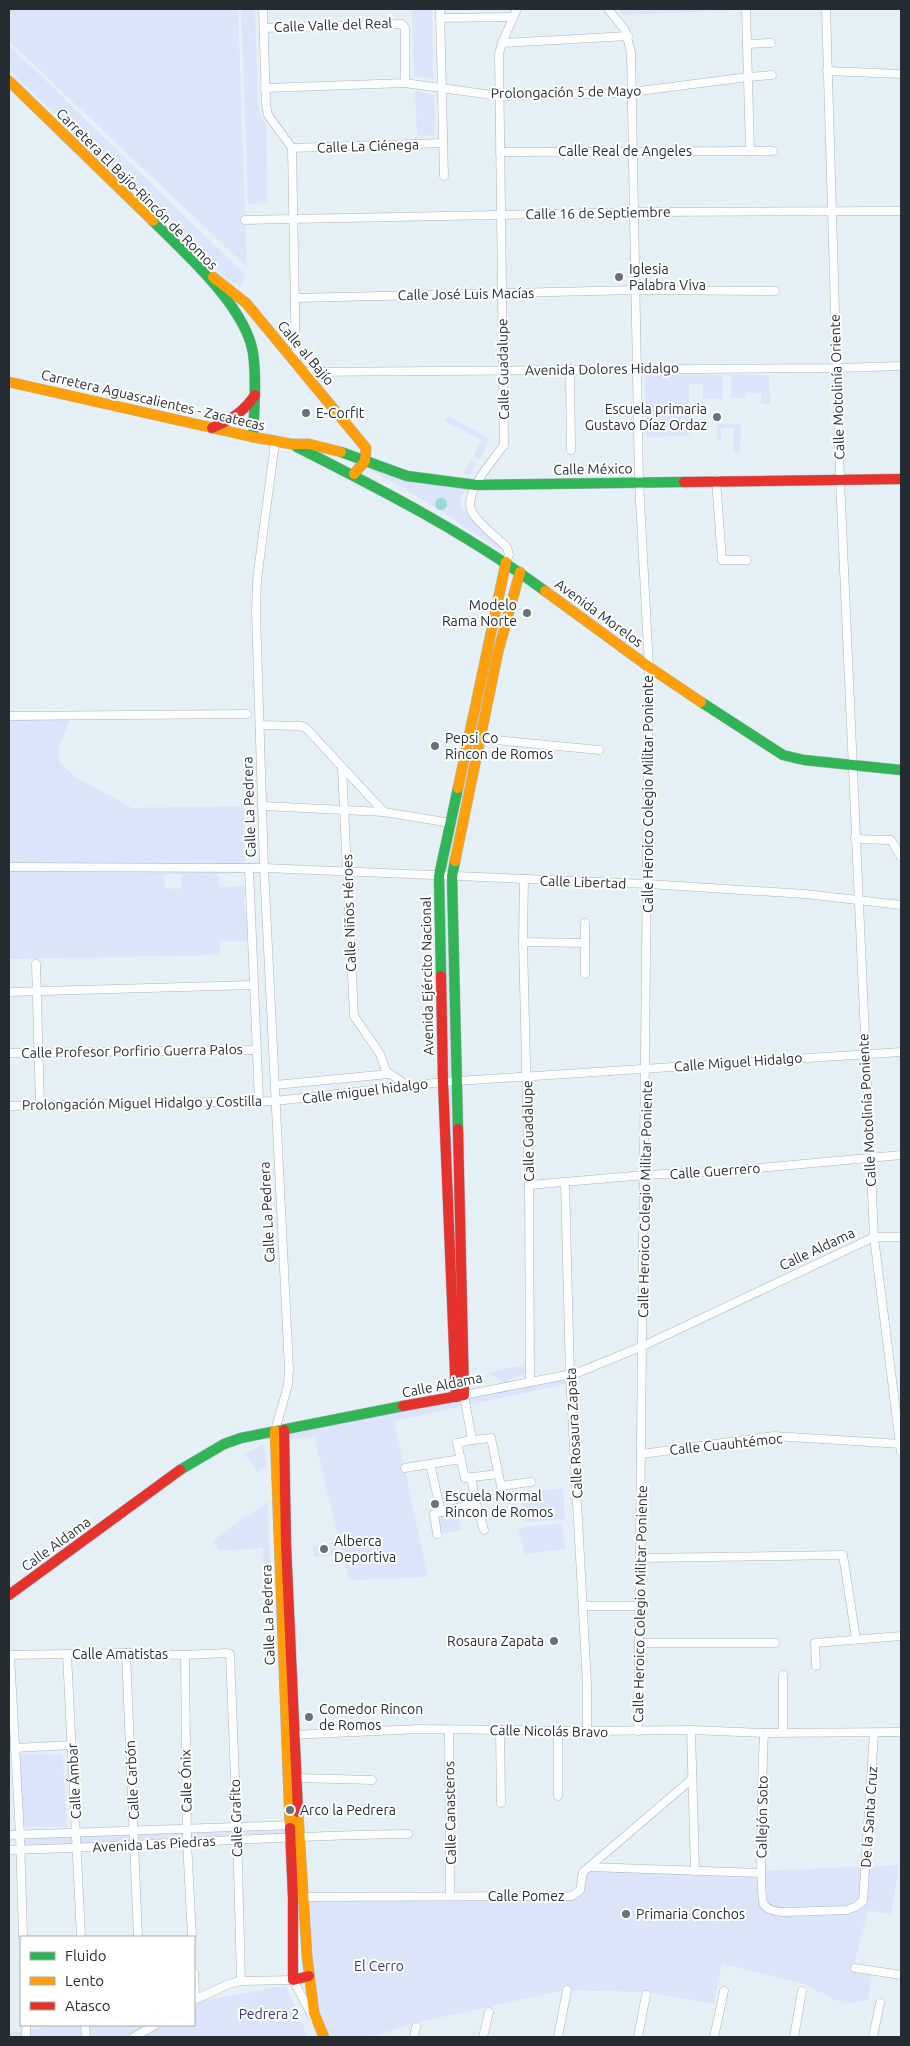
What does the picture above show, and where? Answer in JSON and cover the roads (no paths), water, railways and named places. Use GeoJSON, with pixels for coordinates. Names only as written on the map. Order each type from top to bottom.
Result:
{"type":"FeatureCollection","features":[{"type":"Feature","properties":{"kind":"main road","name":"Carretera El Bajío-Rincón de Romos"},"geometry":{"type":"LineString","coordinates":[[9,81],[195,262],[233,307],[244,324],[253,353],[255,395],[253,437]]}},
{"type":"Feature","properties":{"kind":"main road","name":"Calle al Bajío"},"geometry":{"type":"LineString","coordinates":[[195,262],[246,303],[263,322],[299,369],[333,406],[366,448],[365,461]]}},
{"type":"Feature","properties":{"kind":"main road","name":"Carretera Aguascalientes - Zacatecas"},"geometry":{"type":"LineString","coordinates":[[9,382],[291,444]]}},
{"type":"Feature","properties":{"kind":"main road"},"geometry":{"type":"LineString","coordinates":[[212,428],[229,421],[244,411],[255,395]]}},
{"type":"Feature","properties":{"kind":"main road","name":"Calle México"},"geometry":{"type":"LineString","coordinates":[[291,444],[308,444],[365,461],[406,476],[476,485],[716,480],[901,479]]}},
{"type":"Feature","properties":{"kind":"main road","name":"Avenida Morelos"},"geometry":{"type":"LineString","coordinates":[[291,444],[354,474],[506,562],[649,667],[783,755],[804,760],[901,770]]}},
{"type":"Feature","properties":{"kind":"main road"},"geometry":{"type":"LineString","coordinates":[[354,474],[365,461]]}},
{"type":"Feature","properties":{"kind":"main road","name":"Avenida Ejército Nacional"},"geometry":{"type":"LineString","coordinates":[[460,1396],[443,1082],[439,876],[506,562]]}},
{"type":"Feature","properties":{"kind":"main road","name":"Avenida Ejército Nacional"},"geometry":{"type":"LineString","coordinates":[[460,1396],[452,876],[498,652],[520,572]]}},
{"type":"Feature","properties":{"kind":"main road"},"geometry":{"type":"LineString","coordinates":[[487,649],[498,652]]}},
{"type":"Feature","properties":{"kind":"main road","name":"Calle Aldama"},"geometry":{"type":"LineString","coordinates":[[9,1595],[197,1458],[224,1444],[241,1438],[335,1418],[460,1396]]}},
{"type":"Feature","properties":{"kind":"main road","name":"Calle La Pedrera"},"geometry":{"type":"LineString","coordinates":[[279,1431],[294,1831],[293,1980]]}},
{"type":"Feature","properties":{"kind":"main road","name":"Calle La Pedrera"},"geometry":{"type":"LineString","coordinates":[[291,1735],[297,1778],[294,1831],[309,1976],[317,2026]]}},
{"type":"Feature","properties":{"kind":"main road"},"geometry":{"type":"LineString","coordinates":[[293,1980],[309,1976]]}},
{"type":"Feature","properties":{"kind":"main road"},"geometry":{"type":"LineString","coordinates":[[317,2026],[324,2037]]}},
{"type":"Feature","properties":{"kind":"street"},"geometry":{"type":"LineString","coordinates":[[264,9],[265,88],[268,115],[292,148],[295,298],[299,369]]}},
{"type":"Feature","properties":{"kind":"street"},"geometry":{"type":"LineString","coordinates":[[440,9],[444,176]]}},
{"type":"Feature","properties":{"kind":"street","name":"Calle Guadalupe"},"geometry":{"type":"LineString","coordinates":[[476,485],[504,445],[499,54],[517,9]]}},
{"type":"Feature","properties":{"kind":"street"},"geometry":{"type":"LineString","coordinates":[[502,43],[628,36],[622,25],[608,9]]}},
{"type":"Feature","properties":{"kind":"street"},"geometry":{"type":"LineString","coordinates":[[746,9],[750,151]]}},
{"type":"Feature","properties":{"kind":"street","name":"Calle Motolinía Oriente"},"geometry":{"type":"LineString","coordinates":[[826,9],[836,368],[852,766]]}},
{"type":"Feature","properties":{"kind":"street"},"geometry":{"type":"LineString","coordinates":[[440,18],[513,17]]}},
{"type":"Feature","properties":{"kind":"street","name":"Calle Valle del Real"},"geometry":{"type":"LineString","coordinates":[[264,28],[402,24],[405,28],[406,83]]}},
{"type":"Feature","properties":{"kind":"street","name":"Calle Heroico Colegio Militar Poniente"},"geometry":{"type":"LineString","coordinates":[[628,36],[631,52],[637,290],[639,482],[649,667],[638,1731]]}},
{"type":"Feature","properties":{"kind":"street"},"geometry":{"type":"LineString","coordinates":[[746,44],[771,43]]}},
{"type":"Feature","properties":{"kind":"street"},"geometry":{"type":"LineString","coordinates":[[827,71],[901,74]]}},
{"type":"Feature","properties":{"kind":"street","name":"Prolongación 5 de Mayo"},"geometry":{"type":"LineString","coordinates":[[265,88],[406,83],[499,96],[631,92],[772,75]]}},
{"type":"Feature","properties":{"kind":"street","name":"Calle La Ciénega"},"geometry":{"type":"LineString","coordinates":[[292,148],[443,143]]}},
{"type":"Feature","properties":{"kind":"street","name":"Calle Real de Angeles"},"geometry":{"type":"LineString","coordinates":[[500,152],[632,150],[773,151]]}},
{"type":"Feature","properties":{"kind":"street","name":"Calle 16 de Septiembre"},"geometry":{"type":"LineString","coordinates":[[245,220],[634,212],[901,211]]}},
{"type":"Feature","properties":{"kind":"street","name":"Calle José Luis Macías"},"geometry":{"type":"LineString","coordinates":[[295,298],[637,290],[775,291]]}},
{"type":"Feature","properties":{"kind":"street","name":"Avenida Dolores Hidalgo"},"geometry":{"type":"LineString","coordinates":[[299,369],[570,370],[901,366]]}},
{"type":"Feature","properties":{"kind":"street"},"geometry":{"type":"LineString","coordinates":[[570,370],[571,450]]}},
{"type":"Feature","properties":{"kind":"street","name":"Calle La Pedrera"},"geometry":{"type":"LineString","coordinates":[[275,442],[256,597],[264,868],[289,1370],[279,1431]]}},
{"type":"Feature","properties":{"kind":"street"},"geometry":{"type":"LineString","coordinates":[[716,480],[722,560],[747,560]]}},
{"type":"Feature","properties":{"kind":"street"},"geometry":{"type":"LineString","coordinates":[[476,485],[469,500],[472,513],[507,548],[506,562]]}},
{"type":"Feature","properties":{"kind":"street"},"geometry":{"type":"LineString","coordinates":[[9,716],[247,714]]}},
{"type":"Feature","properties":{"kind":"street"},"geometry":{"type":"LineString","coordinates":[[260,725],[301,726],[310,731],[384,812]]}},
{"type":"Feature","properties":{"kind":"street"},"geometry":{"type":"LineString","coordinates":[[468,738],[599,750]]}},
{"type":"Feature","properties":{"kind":"street","name":"Calle Motolinía Poniente"},"geometry":{"type":"LineString","coordinates":[[852,766],[874,1237],[901,1452]]}},
{"type":"Feature","properties":{"kind":"street","name":"Calle Niños Héroes"},"geometry":{"type":"LineString","coordinates":[[342,767],[354,1016],[380,1054],[383,1066],[389,1074]]}},
{"type":"Feature","properties":{"kind":"street"},"geometry":{"type":"LineString","coordinates":[[263,806],[384,812],[451,822]]}},
{"type":"Feature","properties":{"kind":"street"},"geometry":{"type":"LineString","coordinates":[[855,839],[891,840],[901,857]]}},
{"type":"Feature","properties":{"kind":"street","name":"Calle Libertad"},"geometry":{"type":"LineString","coordinates":[[9,867],[264,868],[648,884],[805,894],[901,906]]}},
{"type":"Feature","properties":{"kind":"street"},"geometry":{"type":"LineString","coordinates":[[249,868],[259,1101]]}},
{"type":"Feature","properties":{"kind":"street","name":"Calle Guadalupe"},"geometry":{"type":"LineString","coordinates":[[524,879],[523,942],[529,1185],[530,1382]]}},
{"type":"Feature","properties":{"kind":"street"},"geometry":{"type":"LineString","coordinates":[[584,974],[585,923]]}},
{"type":"Feature","properties":{"kind":"street"},"geometry":{"type":"LineString","coordinates":[[523,942],[585,943]]}},
{"type":"Feature","properties":{"kind":"street"},"geometry":{"type":"LineString","coordinates":[[36,964],[40,1105]]}},
{"type":"Feature","properties":{"kind":"street"},"geometry":{"type":"LineString","coordinates":[[9,992],[253,985]]}},
{"type":"Feature","properties":{"kind":"street","name":"Calle Profesor Porfirio Guerra Palos"},"geometry":{"type":"LineString","coordinates":[[9,1053],[256,1050]]}},
{"type":"Feature","properties":{"kind":"street","name":"Calle Miguel Hidalgo"},"geometry":{"type":"LineString","coordinates":[[455,1081],[901,1052]]}},
{"type":"Feature","properties":{"kind":"street"},"geometry":{"type":"LineString","coordinates":[[274,1085],[389,1074],[408,1086]]}},
{"type":"Feature","properties":{"kind":"street"},"geometry":{"type":"LineString","coordinates":[[326,1096],[328,1080]]}},
{"type":"Feature","properties":{"kind":"street","name":"Calle miguel hidalgo"},"geometry":{"type":"LineString","coordinates":[[275,1101],[455,1081]]}},
{"type":"Feature","properties":{"kind":"street","name":"Prolongación Miguel Hidalgo y Costilla"},"geometry":{"type":"LineString","coordinates":[[9,1106],[275,1101]]}},
{"type":"Feature","properties":{"kind":"street","name":"Calle Guerrero"},"geometry":{"type":"LineString","coordinates":[[529,1185],[645,1175],[728,1171],[901,1155]]}},
{"type":"Feature","properties":{"kind":"street","name":"Calle Rosaura Zapata"},"geometry":{"type":"LineString","coordinates":[[565,1183],[570,1375],[587,1684],[587,1732]]}},
{"type":"Feature","properties":{"kind":"street","name":"Calle Aldama"},"geometry":{"type":"LineString","coordinates":[[460,1396],[570,1375],[643,1346],[874,1237],[901,1237]]}},
{"type":"Feature","properties":{"kind":"street"},"geometry":{"type":"LineString","coordinates":[[460,1396],[472,1440]]}},
{"type":"Feature","properties":{"kind":"street","name":"Calle Cuauhtémoc"},"geometry":{"type":"LineString","coordinates":[[642,1454],[774,1436],[901,1444]]}},
{"type":"Feature","properties":{"kind":"street"},"geometry":{"type":"LineString","coordinates":[[498,1474],[465,1478],[457,1443],[491,1438],[501,1486],[531,1482]]}},
{"type":"Feature","properties":{"kind":"street"},"geometry":{"type":"LineString","coordinates":[[405,1468],[461,1459]]}},
{"type":"Feature","properties":{"kind":"street"},"geometry":{"type":"LineString","coordinates":[[430,1464],[441,1512]]}},
{"type":"Feature","properties":{"kind":"street"},"geometry":{"type":"LineString","coordinates":[[471,1477],[484,1530]]}},
{"type":"Feature","properties":{"kind":"street"},"geometry":{"type":"LineString","coordinates":[[437,1534],[434,1514],[476,1503]]}},
{"type":"Feature","properties":{"kind":"street"},"geometry":{"type":"LineString","coordinates":[[640,1558],[843,1554],[856,1639]]}},
{"type":"Feature","properties":{"kind":"street"},"geometry":{"type":"LineString","coordinates":[[583,1606],[640,1606]]}},
{"type":"Feature","properties":{"kind":"street"},"geometry":{"type":"LineString","coordinates":[[816,1666],[815,1643],[901,1636]]}},
{"type":"Feature","properties":{"kind":"street"},"geometry":{"type":"LineString","coordinates":[[640,1644],[775,1644]]}},
{"type":"Feature","properties":{"kind":"street","name":"Calle Carbón"},"geometry":{"type":"LineString","coordinates":[[126,1653],[136,1846],[138,1936]]}},
{"type":"Feature","properties":{"kind":"street","name":"Calle Ámbar"},"geometry":{"type":"LineString","coordinates":[[67,1654],[81,1936]]}},
{"type":"Feature","properties":{"kind":"street","name":"Calle Amatistas"},"geometry":{"type":"LineString","coordinates":[[10,1655],[230,1654]]}},
{"type":"Feature","properties":{"kind":"street","name":"Calle Grafito"},"geometry":{"type":"LineString","coordinates":[[230,1654],[241,1981]]}},
{"type":"Feature","properties":{"kind":"street"},"geometry":{"type":"LineString","coordinates":[[10,1655],[20,1835],[23,1936]]}},
{"type":"Feature","properties":{"kind":"street","name":"Calle Ónix"},"geometry":{"type":"LineString","coordinates":[[184,1655],[187,1842],[192,1936]]}},
{"type":"Feature","properties":{"kind":"street"},"geometry":{"type":"LineString","coordinates":[[783,1733],[784,1676]]}},
{"type":"Feature","properties":{"kind":"street","name":"Calle Nicolás Bravo"},"geometry":{"type":"LineString","coordinates":[[291,1735],[419,1729],[587,1732],[691,1730],[764,1733],[901,1732]]}},
{"type":"Feature","properties":{"kind":"street","name":"Calle Canasteros"},"geometry":{"type":"LineString","coordinates":[[450,1730],[450,1896]]}},
{"type":"Feature","properties":{"kind":"street"},"geometry":{"type":"LineString","coordinates":[[500,1730],[501,1803]]}},
{"type":"Feature","properties":{"kind":"street"},"geometry":{"type":"LineString","coordinates":[[691,1730],[695,1871]]}},
{"type":"Feature","properties":{"kind":"street"},"geometry":{"type":"LineString","coordinates":[[558,1731],[558,1796]]}},
{"type":"Feature","properties":{"kind":"street","name":"Callejón Soto"},"geometry":{"type":"LineString","coordinates":[[762,1901],[764,1733]]}},
{"type":"Feature","properties":{"kind":"street","name":"De la Santa Cruz"},"geometry":{"type":"LineString","coordinates":[[762,1901],[768,1908],[777,1912],[785,1912],[847,1910],[856,1907],[863,1901],[874,1733]]}},
{"type":"Feature","properties":{"kind":"street"},"geometry":{"type":"LineString","coordinates":[[15,1748],[72,1745]]}},
{"type":"Feature","properties":{"kind":"street"},"geometry":{"type":"LineString","coordinates":[[297,1778],[372,1780]]}},
{"type":"Feature","properties":{"kind":"street"},"geometry":{"type":"LineString","coordinates":[[589,1867],[692,1779]]}},
{"type":"Feature","properties":{"kind":"street","name":"Avenida Las Piedras"},"geometry":{"type":"LineString","coordinates":[[9,1835],[237,1828],[294,1831]]}},
{"type":"Feature","properties":{"kind":"street"},"geometry":{"type":"LineString","coordinates":[[294,1831],[408,1834]]}},
{"type":"Feature","properties":{"kind":"street","name":"Avenida Las Piedras"},"geometry":{"type":"LineString","coordinates":[[9,1850],[136,1846],[237,1840],[294,1831]]}},
{"type":"Feature","properties":{"kind":"street"},"geometry":{"type":"LineString","coordinates":[[589,1867],[761,1873]]}},
{"type":"Feature","properties":{"kind":"street","name":"Calle Pomez"},"geometry":{"type":"LineString","coordinates":[[302,1897],[572,1896],[580,1890],[583,1872],[589,1867]]}},
{"type":"Feature","properties":{"kind":"street"},"geometry":{"type":"LineString","coordinates":[[855,1968],[901,1975]]}},
{"type":"Feature","properties":{"kind":"street"},"geometry":{"type":"LineString","coordinates":[[195,2000],[228,1984],[241,1981],[293,1980],[317,2026]]}},
{"type":"Feature","properties":{"kind":"street"},"geometry":{"type":"LineString","coordinates":[[558,2037],[567,1990]]}},
{"type":"Feature","properties":{"kind":"street"},"geometry":{"type":"LineString","coordinates":[[794,2037],[802,1991]]}},
{"type":"Feature","properties":{"kind":"street"},"geometry":{"type":"LineString","coordinates":[[714,2037],[724,1992]]}},
{"type":"Feature","properties":{"kind":"street"},"geometry":{"type":"LineString","coordinates":[[638,2037],[646,1995]]}},
{"type":"Feature","properties":{"kind":"street"},"geometry":{"type":"LineString","coordinates":[[873,2037],[880,2003]]}},
{"type":"Feature","properties":{"kind":"street"},"geometry":{"type":"LineString","coordinates":[[483,2037],[489,2012]]}},
{"type":"Feature","properties":{"kind":"street"},"geometry":{"type":"LineString","coordinates":[[137,2035],[153,2026]]}},
{"type":"Feature","properties":{"kind":"street"},"geometry":{"type":"LineString","coordinates":[[414,2037],[416,2027]]}},
{"type":"Feature","properties":{"kind":"water"},"geometry":{"type":"Polygon","coordinates":[[[441,498],[447,504],[441,510],[435,504],[441,498]]]}},
{"type":"Feature","properties":{"kind":"place","name":"Iglesia Palabra Viva"},"geometry":{"type":"Point","coordinates":[619,277]}},
{"type":"Feature","properties":{"kind":"place","name":"E-Corfit"},"geometry":{"type":"Point","coordinates":[306,413]}},
{"type":"Feature","properties":{"kind":"place","name":"Escuela primaria Gustavo Díaz Ordaz"},"geometry":{"type":"Point","coordinates":[717,417]}},
{"type":"Feature","properties":{"kind":"place","name":"Modelo Rama Norte"},"geometry":{"type":"Point","coordinates":[527,613]}},
{"type":"Feature","properties":{"kind":"place","name":"Pepsi Co Rincon de Romos"},"geometry":{"type":"Point","coordinates":[435,746]}},
{"type":"Feature","properties":{"kind":"place","name":"Escuela Normal Rincon de Romos"},"geometry":{"type":"Point","coordinates":[435,1504]}},
{"type":"Feature","properties":{"kind":"place","name":"Alberca Deportiva"},"geometry":{"type":"Point","coordinates":[324,1549]}},
{"type":"Feature","properties":{"kind":"place","name":"Rosaura Zapata"},"geometry":{"type":"Point","coordinates":[554,1641]}},
{"type":"Feature","properties":{"kind":"place","name":"Comedor Rincon de Romos"},"geometry":{"type":"Point","coordinates":[309,1717]}},
{"type":"Feature","properties":{"kind":"place","name":"Arco la Pedrera"},"geometry":{"type":"Point","coordinates":[290,1810]}},
{"type":"Feature","properties":{"kind":"place","name":"Primaria Conchos"},"geometry":{"type":"Point","coordinates":[626,1914]}},
{"type":"Feature","properties":{"kind":"park label","name":"El Cerro"},"geometry":{"type":"Point","coordinates":[379,1966]}},
{"type":"Feature","properties":{"kind":"park label","name":"Pedrera 2"},"geometry":{"type":"Point","coordinates":[269,2014]}}]}
